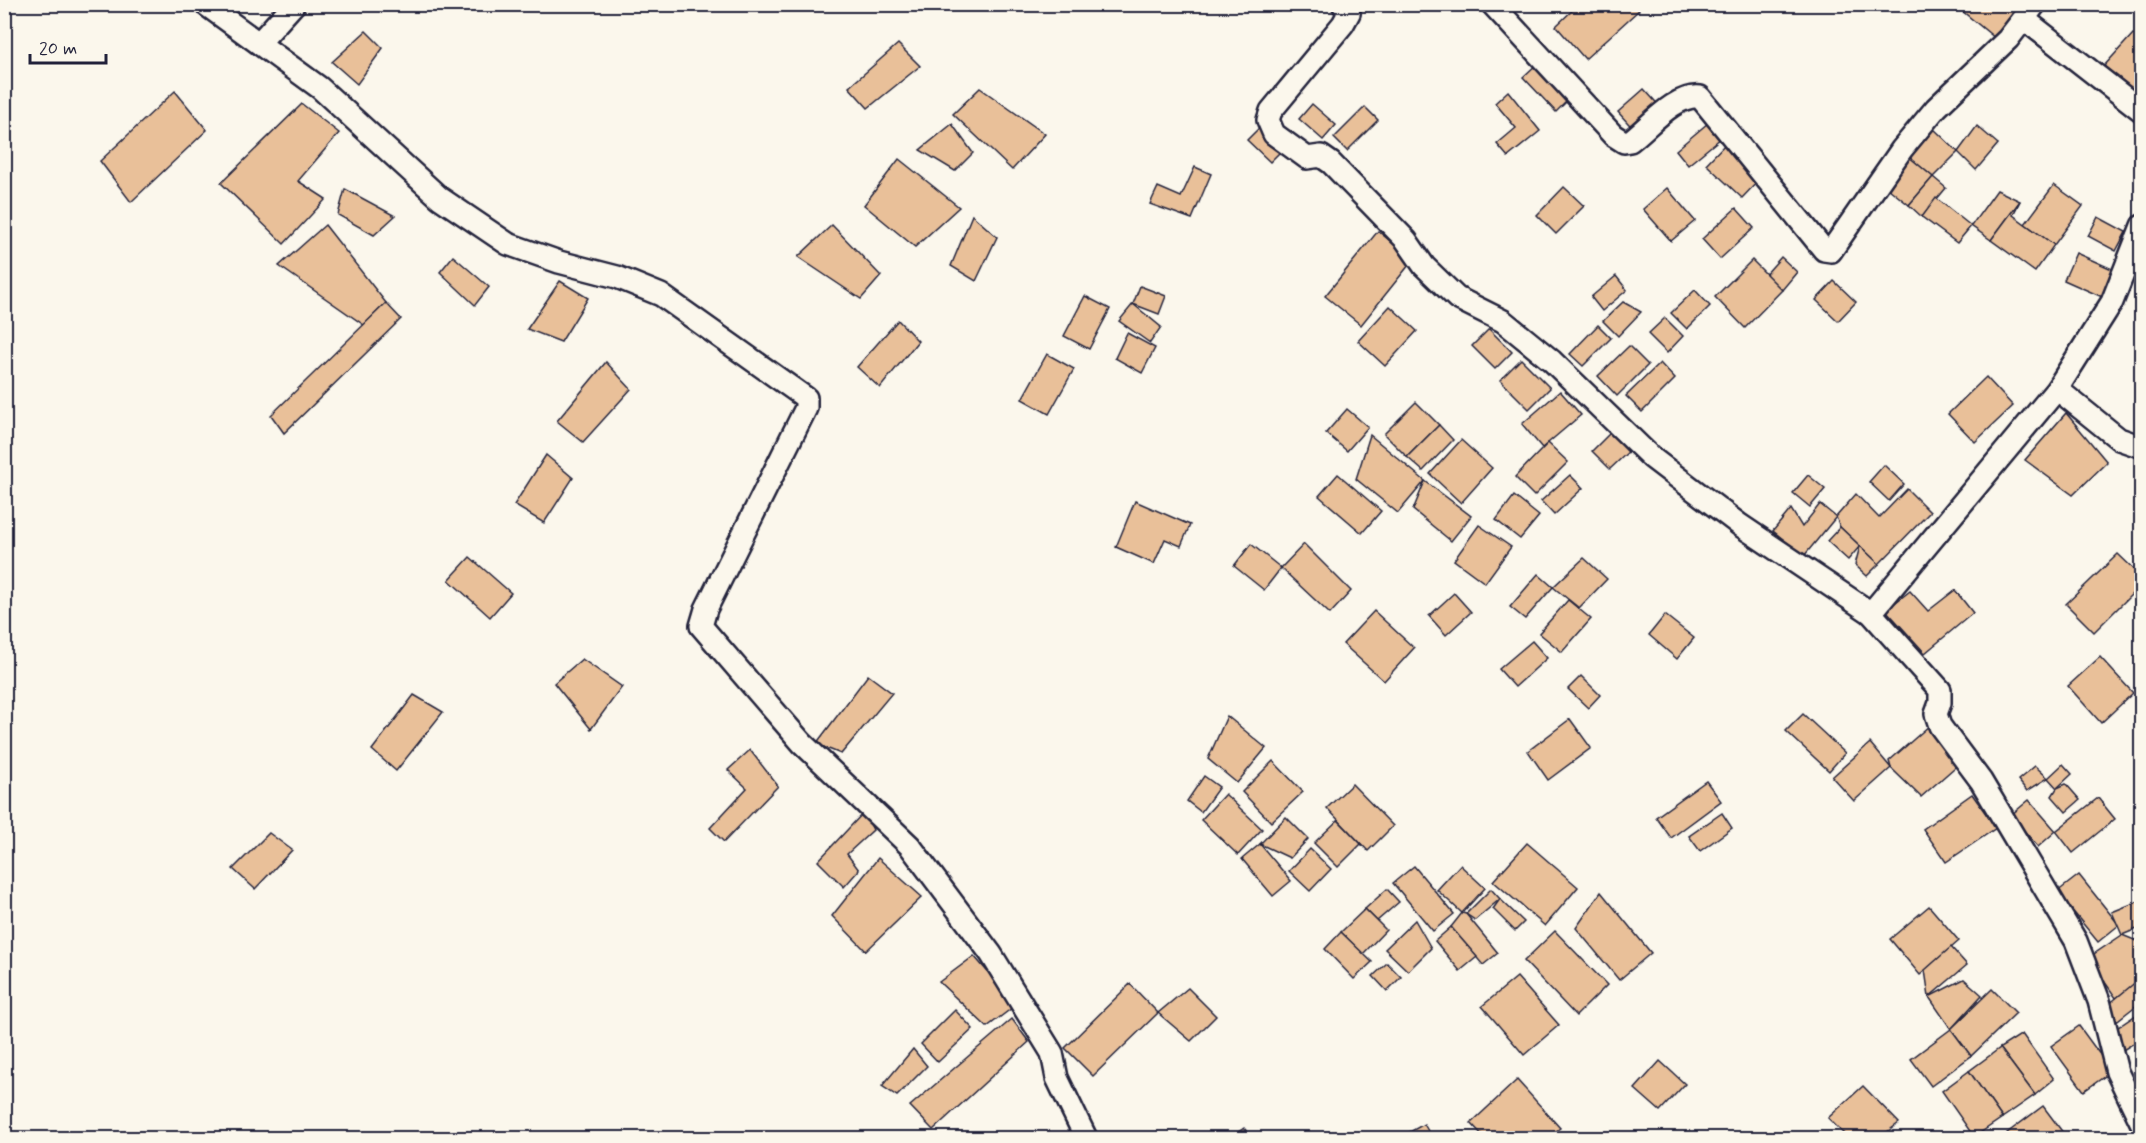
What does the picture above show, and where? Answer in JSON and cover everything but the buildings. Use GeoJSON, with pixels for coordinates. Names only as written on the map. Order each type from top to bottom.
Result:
{"type":"FeatureCollection","features":[{"type":"Feature","properties":{"kind":"street"},"geometry":{"type":"LineString","coordinates":[[206,4],[320,88],[440,198],[508,244],[559,262],[617,277],[661,296],[806,398],[806,408],[706,609],[700,626],[802,742],[917,855],[992,954],[1052,1053],[1057,1078],[1086,1138]]}},
{"type":"Feature","properties":{"kind":"street"},"geometry":{"type":"LineString","coordinates":[[259,43],[294,4]]}},
{"type":"Feature","properties":{"kind":"street"},"geometry":{"type":"LineString","coordinates":[[1492,4],[1613,135],[1623,142],[1630,141],[1680,101],[1691,96],[1700,97],[1824,250],[1831,251],[1915,132],[1936,108],[2007,39],[2029,12],[2142,111]]}},
{"type":"Feature","properties":{"kind":"street"},"geometry":{"type":"LineString","coordinates":[[1349,7],[1271,111],[1268,120],[1274,134],[1307,158],[1321,156],[1331,163],[1406,240],[1424,266],[1457,298],[1503,321],[1552,361],[1652,458],[1740,525],[1871,613],[1940,690],[1936,714],[1940,726],[1981,781],[2076,941],[2099,1001],[2117,1072],[2142,1124]]}},
{"type":"Feature","properties":{"kind":"street"},"geometry":{"type":"LineString","coordinates":[[1871,613],[2057,389],[2112,302],[2142,226]]}},
{"type":"Feature","properties":{"kind":"street"},"geometry":{"type":"LineString","coordinates":[[2057,389],[2119,439],[2142,447]]}}]}
